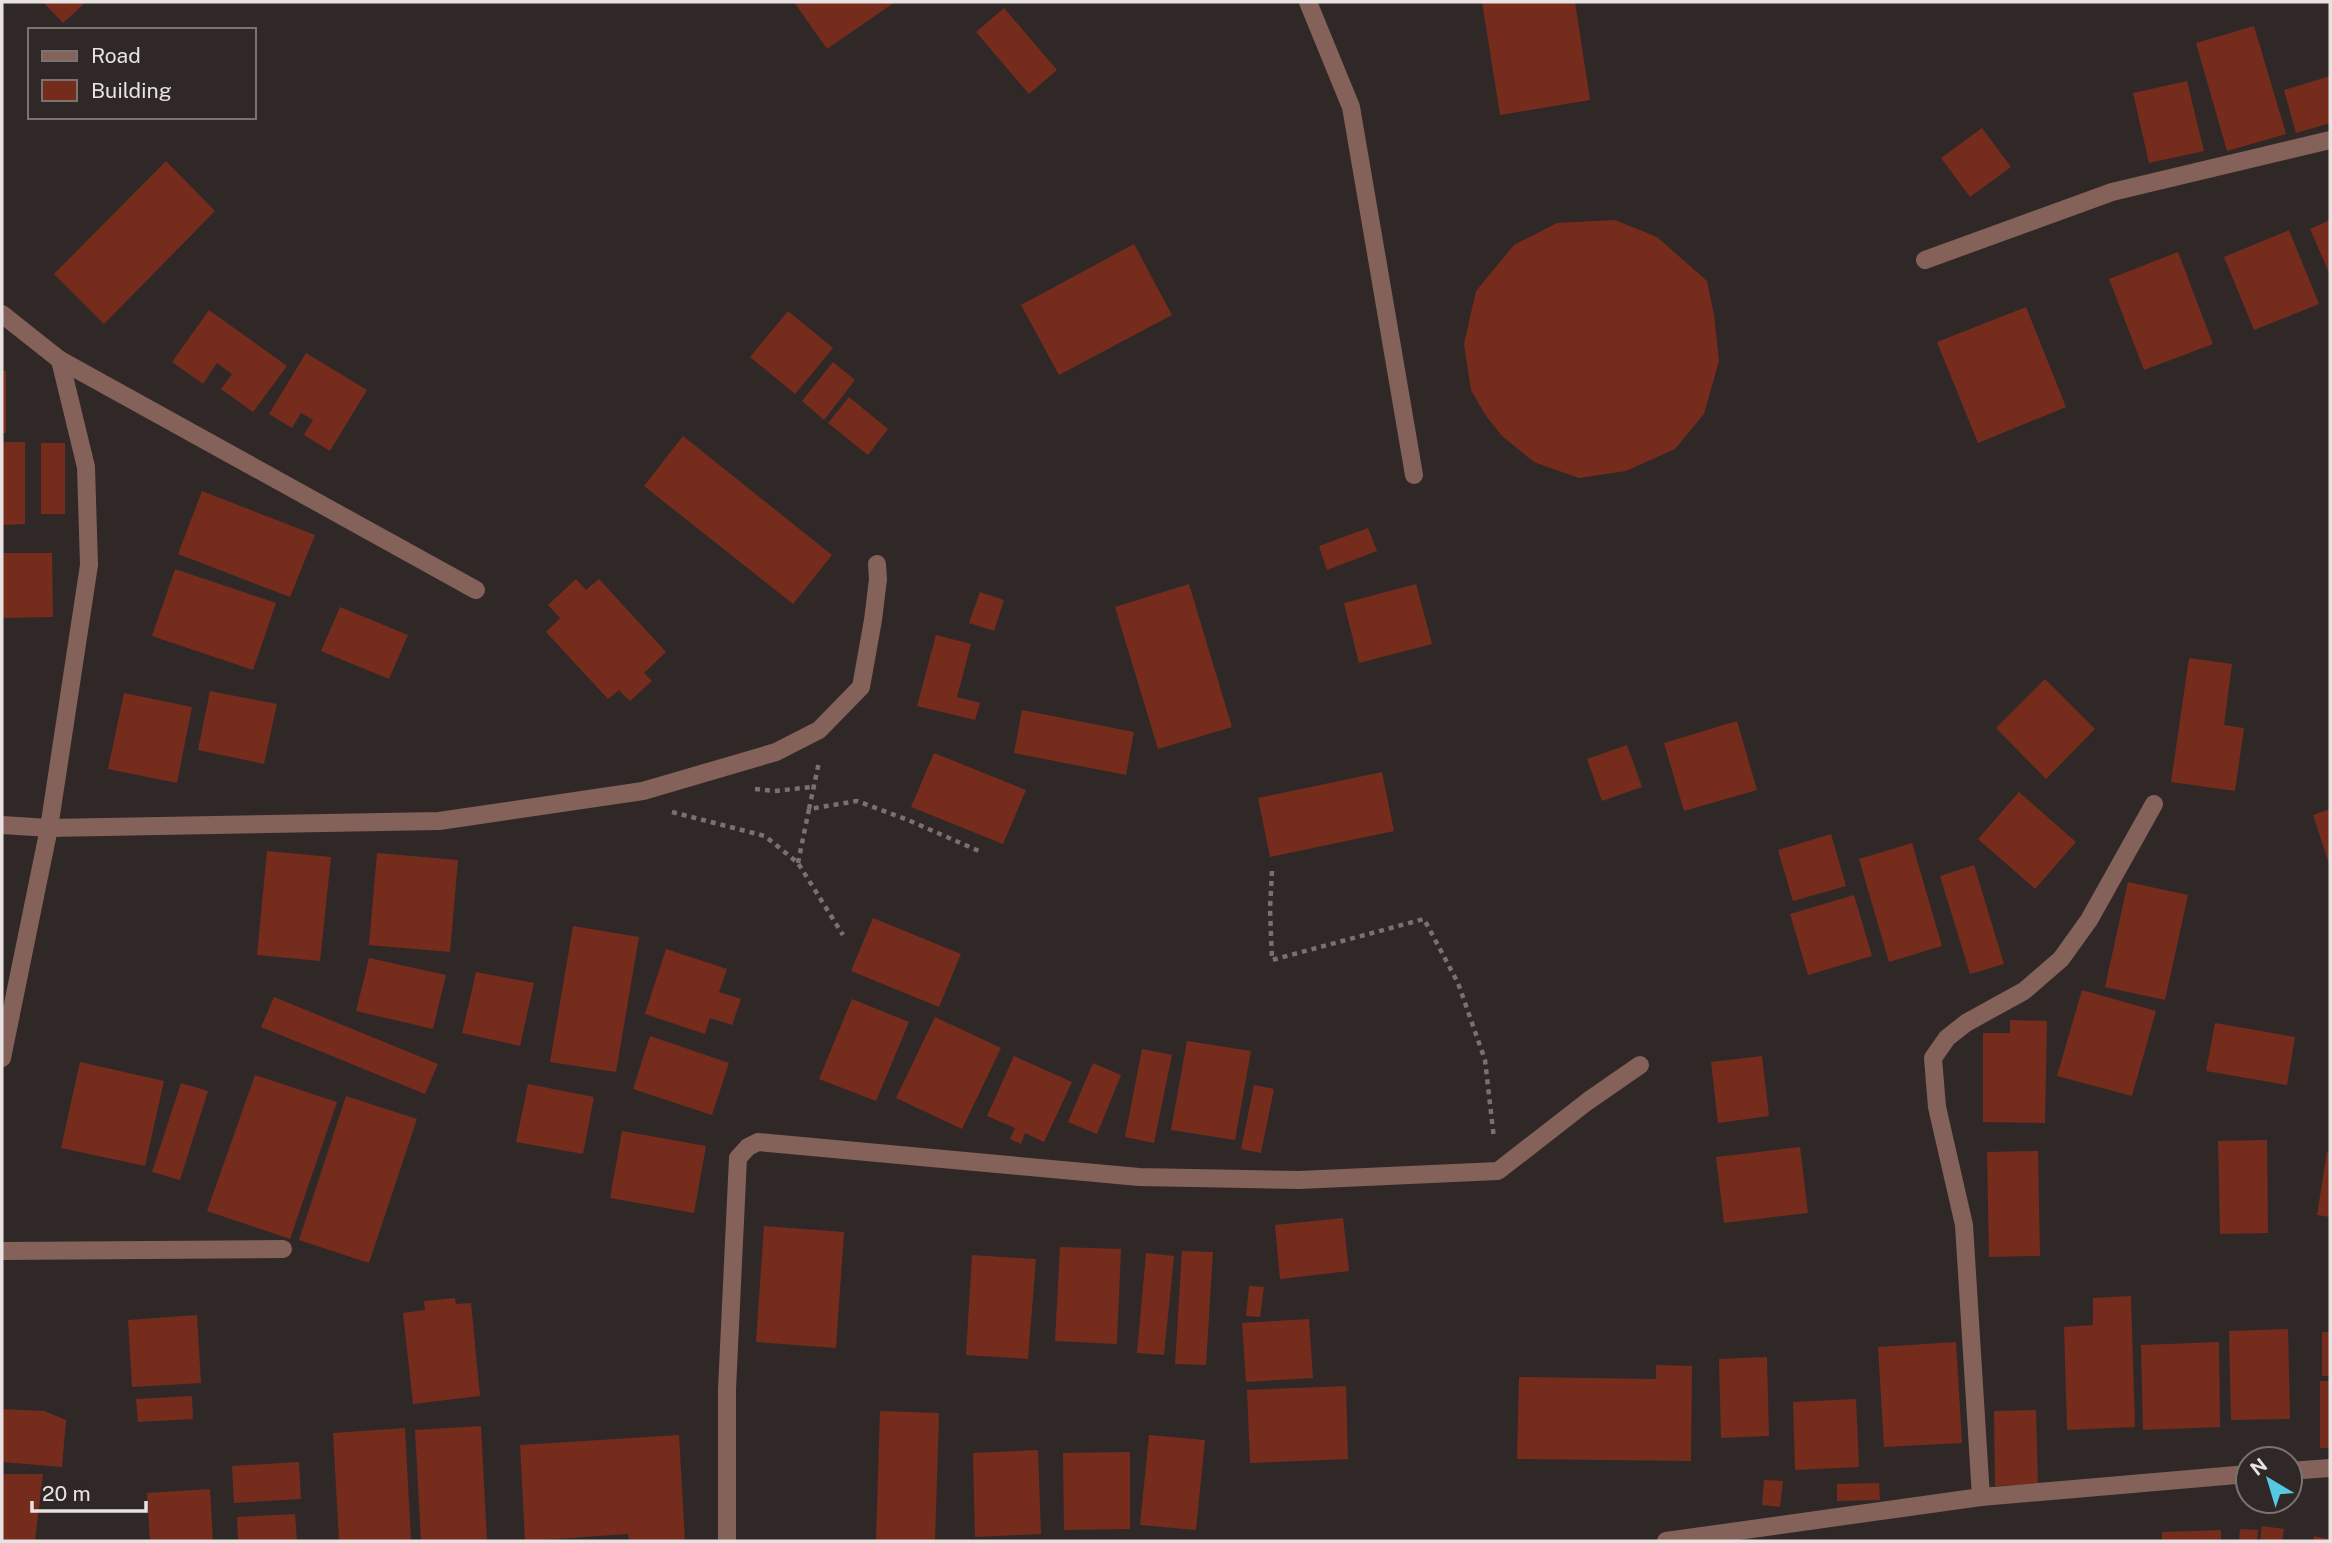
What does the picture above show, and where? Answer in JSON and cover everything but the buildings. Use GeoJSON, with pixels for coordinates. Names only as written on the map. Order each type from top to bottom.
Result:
{"type":"FeatureCollection","features":[{"type":"Feature","properties":{"kind":"street"},"geometry":{"type":"LineString","coordinates":[[1308,2],[1351,107],[1414,475]]}},
{"type":"Feature","properties":{"kind":"street"},"geometry":{"type":"LineString","coordinates":[[1925,260],[2112,192],[2330,140]]}},
{"type":"Feature","properties":{"kind":"street"},"geometry":{"type":"LineString","coordinates":[[2,314],[60,360],[475,590]]}},
{"type":"Feature","properties":{"kind":"street"},"geometry":{"type":"LineString","coordinates":[[2,1058],[50,828],[89,565],[86,467],[60,360]]}},
{"type":"Feature","properties":{"kind":"street"},"geometry":{"type":"LineString","coordinates":[[2,825],[50,828],[439,821],[643,791],[776,752],[819,730],[861,687],[873,620],[877,564]]}},
{"type":"Feature","properties":{"kind":"street"},"geometry":{"type":"LineString","coordinates":[[1981,1497],[1964,1225],[1937,1107],[1933,1058],[1947,1038],[1966,1023],[2024,991],[2061,959],[2089,920],[2154,804]]}},
{"type":"Feature","properties":{"kind":"street"},"geometry":{"type":"LineString","coordinates":[[727,1541],[727,1389],[738,1158],[748,1147],[758,1142],[1139,1177],[1299,1180],[1498,1171],[1588,1101],[1640,1065]]}},
{"type":"Feature","properties":{"kind":"street"},"geometry":{"type":"LineString","coordinates":[[2,1251],[283,1249]]}},
{"type":"Feature","properties":{"kind":"street"},"geometry":{"type":"LineString","coordinates":[[2304,1470],[2330,1468]]}},
{"type":"Feature","properties":{"kind":"street"},"geometry":{"type":"LineString","coordinates":[[1666,1541],[1981,1497],[2234,1475]]}},
{"type":"Feature","properties":{"kind":"path"},"geometry":{"type":"LineString","coordinates":[[798,863],[825,739],[819,730]]}},
{"type":"Feature","properties":{"kind":"path"},"geometry":{"type":"LineString","coordinates":[[643,791],[665,810],[765,836],[798,863],[843,935]]}},
{"type":"Feature","properties":{"kind":"path"},"geometry":{"type":"LineString","coordinates":[[809,808],[857,801],[979,851]]}},
{"type":"Feature","properties":{"kind":"path"},"geometry":{"type":"LineString","coordinates":[[1272,871],[1269,909],[1272,960],[1424,919],[1458,983],[1485,1060],[1498,1171]]}}]}
